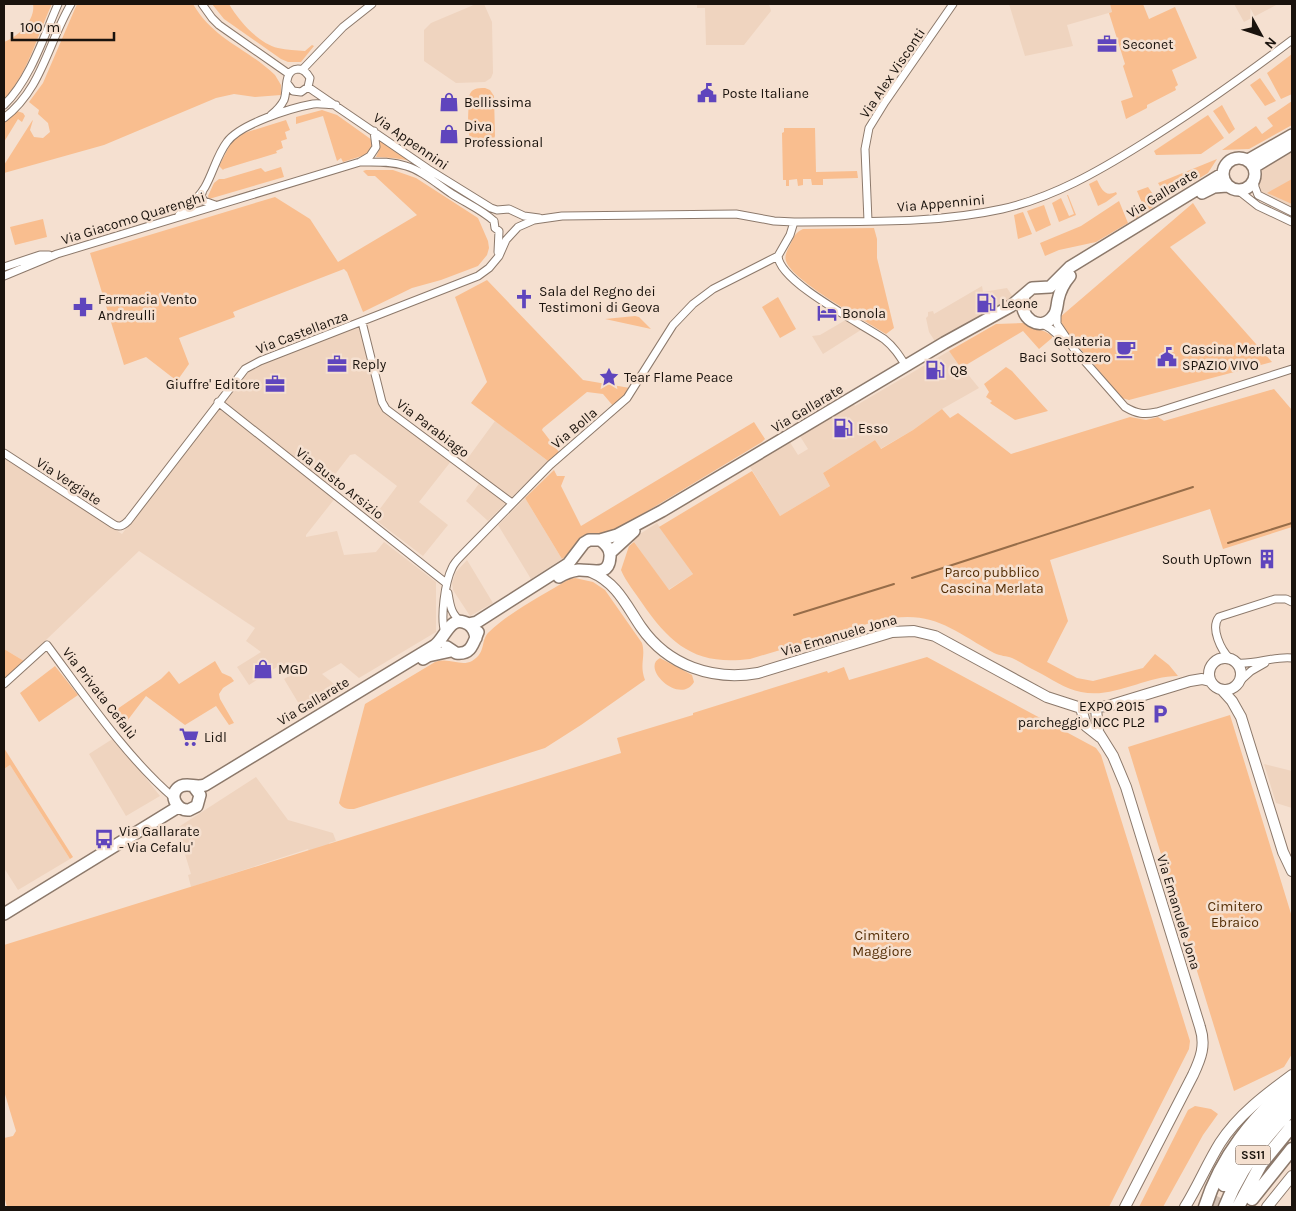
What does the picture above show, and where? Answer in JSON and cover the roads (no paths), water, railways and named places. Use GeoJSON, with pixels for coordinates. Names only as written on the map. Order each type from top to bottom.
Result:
{"type":"FeatureCollection","features":[{"type":"Feature","properties":{"kind":"highway"},"geometry":{"type":"LineString","coordinates":[[1205,1207],[1218,1174],[1236,1143],[1260,1113],[1292,1083]]}},
{"type":"Feature","properties":{"kind":"highway"},"geometry":{"type":"LineString","coordinates":[[1224,1184],[1255,1134],[1292,1094]]}},
{"type":"Feature","properties":{"kind":"highway","name":"SS11"},"geometry":{"type":"LineString","coordinates":[[1225,1207],[1250,1159],[1270,1132],[1292,1110]]}},
{"type":"Feature","properties":{"kind":"highway","name":"SS11"},"geometry":{"type":"LineString","coordinates":[[1238,1207],[1261,1164],[1292,1126]]}},
{"type":"Feature","properties":{"kind":"highway"},"geometry":{"type":"LineString","coordinates":[[1254,1203],[1292,1149]]}},
{"type":"Feature","properties":{"kind":"highway"},"geometry":{"type":"LineString","coordinates":[[1254,1203],[1292,1161]]}},
{"type":"Feature","properties":{"kind":"main road"},"geometry":{"type":"LineString","coordinates":[[1251,164],[1292,135]]}},
{"type":"Feature","properties":{"kind":"main road"},"geometry":{"type":"LineString","coordinates":[[1251,164],[1292,144]]}},
{"type":"Feature","properties":{"kind":"main road"},"geometry":{"type":"LineString","coordinates":[[1235,158],[1242,158],[1251,164],[1254,179],[1249,187],[1239,191],[1232,190],[1227,186],[1222,174],[1225,164],[1235,158]]}},
{"type":"Feature","properties":{"kind":"main road","name":"Via Gallarate"},"geometry":{"type":"LineString","coordinates":[[197,791],[205,784],[437,644],[451,624],[477,622],[568,564],[584,542],[617,535],[649,518],[980,322],[1011,306],[1032,288],[1050,287],[1070,266],[1222,174]]}},
{"type":"Feature","properties":{"kind":"main road","name":"Via Gallarate"},"geometry":{"type":"LineString","coordinates":[[1040,323],[1050,319],[1057,306],[1061,289],[1074,272],[1201,194],[1214,187],[1227,186]]}},
{"type":"Feature","properties":{"kind":"main road"},"geometry":{"type":"LineString","coordinates":[[1044,288],[1053,293],[1057,306]]}},
{"type":"Feature","properties":{"kind":"main road"},"geometry":{"type":"LineString","coordinates":[[1024,296],[1022,302],[1024,314],[1029,320],[1040,323]]}},
{"type":"Feature","properties":{"kind":"main road","name":"Via Gallarate"},"geometry":{"type":"LineString","coordinates":[[980,322],[1013,314],[1024,314]]}},
{"type":"Feature","properties":{"kind":"main road","name":"Via Gallarate"},"geometry":{"type":"LineString","coordinates":[[197,791],[428,656],[451,651],[458,654],[467,652],[473,646],[480,628],[496,614],[564,574],[572,571],[601,571],[605,568],[610,557],[649,518]]}},
{"type":"Feature","properties":{"kind":"main road"},"geometry":{"type":"LineString","coordinates":[[600,540],[609,548],[610,557]]}},
{"type":"Feature","properties":{"kind":"main road"},"geometry":{"type":"LineString","coordinates":[[578,552],[579,562],[588,571]]}},
{"type":"Feature","properties":{"kind":"main road"},"geometry":{"type":"LineString","coordinates":[[465,623],[474,630],[476,638]]}},
{"type":"Feature","properties":{"kind":"main road"},"geometry":{"type":"LineString","coordinates":[[444,634],[445,644],[451,651]]}},
{"type":"Feature","properties":{"kind":"main road","name":"Via Gallarate"},"geometry":{"type":"LineString","coordinates":[[189,785],[197,791],[200,801],[194,809],[184,810],[176,802],[176,791],[181,786],[189,785]]}},
{"type":"Feature","properties":{"kind":"main road","name":"Via Gallarate"},"geometry":{"type":"LineString","coordinates":[[4,907],[176,802]]}},
{"type":"Feature","properties":{"kind":"main road","name":"Via Gallarate"},"geometry":{"type":"LineString","coordinates":[[4,914],[176,802]]}},
{"type":"Feature","properties":{"kind":"street"},"geometry":{"type":"LineString","coordinates":[[4,105],[16,91],[27,73],[58,4]]}},
{"type":"Feature","properties":{"kind":"street"},"geometry":{"type":"LineString","coordinates":[[4,118],[20,104],[32,87],[70,4]]}},
{"type":"Feature","properties":{"kind":"street"},"geometry":{"type":"LineString","coordinates":[[202,4],[219,25],[289,74]]}},
{"type":"Feature","properties":{"kind":"street"},"geometry":{"type":"LineString","coordinates":[[305,72],[316,56],[343,27],[372,4]]}},
{"type":"Feature","properties":{"kind":"street","name":"Via Alex Visconti"},"geometry":{"type":"LineString","coordinates":[[868,221],[865,149],[869,128],[953,4]]}},
{"type":"Feature","properties":{"kind":"street","name":"Via Appennini"},"geometry":{"type":"LineString","coordinates":[[308,87],[452,185],[491,208],[509,209],[524,216],[545,218],[736,214],[774,221],[794,222],[920,220],[977,214],[1007,208],[1050,193],[1123,157],[1206,104],[1292,40]]}},
{"type":"Feature","properties":{"kind":"street"},"geometry":{"type":"LineString","coordinates":[[268,118],[283,101],[287,83],[289,74],[296,70],[305,72],[310,80],[308,87],[302,92],[295,92],[290,89],[287,83]]}},
{"type":"Feature","properties":{"kind":"street"},"geometry":{"type":"LineString","coordinates":[[174,218],[187,208],[204,189],[225,145],[233,135],[268,118],[314,104],[337,105]]}},
{"type":"Feature","properties":{"kind":"street"},"geometry":{"type":"LineString","coordinates":[[360,162],[370,156],[376,147],[374,131]]}},
{"type":"Feature","properties":{"kind":"street","name":"Via Giacomo Quarenghi"},"geometry":{"type":"LineString","coordinates":[[4,276],[57,254],[360,162],[406,165],[424,174]]}},
{"type":"Feature","properties":{"kind":"street","name":"Via Appennini"},"geometry":{"type":"LineString","coordinates":[[424,174],[494,221]]}},
{"type":"Feature","properties":{"kind":"street"},"geometry":{"type":"LineString","coordinates":[[1254,179],[1258,195],[1292,212]]}},
{"type":"Feature","properties":{"kind":"street","name":"Via Giacomo Quarenghi"},"geometry":{"type":"LineString","coordinates":[[204,189],[202,196],[204,201],[216,205]]}},
{"type":"Feature","properties":{"kind":"street"},"geometry":{"type":"LineString","coordinates":[[1239,191],[1258,206],[1292,222]]}},
{"type":"Feature","properties":{"kind":"street"},"geometry":{"type":"LineString","coordinates":[[495,261],[499,248],[499,232],[494,221],[497,214],[502,210]]}},
{"type":"Feature","properties":{"kind":"street"},"geometry":{"type":"LineString","coordinates":[[517,214],[518,227]]}},
{"type":"Feature","properties":{"kind":"street","name":"Via Appennini"},"geometry":{"type":"LineString","coordinates":[[518,227],[545,218]]}},
{"type":"Feature","properties":{"kind":"street"},"geometry":{"type":"LineString","coordinates":[[794,222],[790,235],[778,256],[781,266],[809,293],[883,339],[898,352],[906,366]]}},
{"type":"Feature","properties":{"kind":"street","name":"Via Castellanza"},"geometry":{"type":"LineString","coordinates":[[121,526],[128,521],[245,369],[260,361],[478,276],[495,261],[510,234],[518,227]]}},
{"type":"Feature","properties":{"kind":"street"},"geometry":{"type":"LineString","coordinates":[[499,232],[510,234]]}},
{"type":"Feature","properties":{"kind":"street","name":"Via Giacomo Quarenghi"},"geometry":{"type":"LineString","coordinates":[[4,267],[40,255],[57,254]]}},
{"type":"Feature","properties":{"kind":"street","name":"Via Bolla"},"geometry":{"type":"LineString","coordinates":[[444,634],[443,619],[446,583],[451,569],[462,555],[554,462],[624,402],[631,394],[677,320],[693,304],[712,289],[778,256]]}},
{"type":"Feature","properties":{"kind":"street"},"geometry":{"type":"LineString","coordinates":[[1057,306],[1057,324],[1074,348],[1125,407],[1136,413],[1145,414],[1292,369]]}},
{"type":"Feature","properties":{"kind":"street","name":"Via Parabiago"},"geometry":{"type":"LineString","coordinates":[[362,322],[384,405],[512,503]]}},
{"type":"Feature","properties":{"kind":"street"},"geometry":{"type":"LineString","coordinates":[[1040,323],[1051,329],[1074,348]]}},
{"type":"Feature","properties":{"kind":"street","name":"Via Busto Arsizio"},"geometry":{"type":"LineString","coordinates":[[218,402],[446,583]]}},
{"type":"Feature","properties":{"kind":"street","name":"Via Vergiate"},"geometry":{"type":"LineString","coordinates":[[4,453],[115,525],[121,526]]}},
{"type":"Feature","properties":{"kind":"street","name":"Via Emanuele Jona"},"geometry":{"type":"LineString","coordinates":[[610,557],[611,576],[621,597],[646,635],[661,650],[683,664],[708,673],[737,676],[758,672],[882,634],[914,631],[935,636],[1038,693],[1081,708],[1096,708],[1096,728],[1114,756],[1126,787],[1202,1034],[1202,1056],[1125,1207]]}},
{"type":"Feature","properties":{"kind":"street","name":"Via Emanuele Jona"},"geometry":{"type":"LineString","coordinates":[[588,571],[606,580],[621,597]]}},
{"type":"Feature","properties":{"kind":"street"},"geometry":{"type":"LineString","coordinates":[[446,583],[451,610],[456,618],[465,623]]}},
{"type":"Feature","properties":{"kind":"street"},"geometry":{"type":"LineString","coordinates":[[1241,717],[1238,683],[1241,675],[1240,668],[1222,648],[1215,626],[1219,617],[1275,599],[1286,599],[1292,602]]}},
{"type":"Feature","properties":{"kind":"street","name":"Via Privata Cefalù"},"geometry":{"type":"LineString","coordinates":[[4,684],[46,645],[125,746],[176,802]]}},
{"type":"Feature","properties":{"kind":"street"},"geometry":{"type":"LineString","coordinates":[[1190,681],[1209,669],[1218,660],[1224,658],[1248,664],[1284,657],[1292,658]]}},
{"type":"Feature","properties":{"kind":"street"},"geometry":{"type":"LineString","coordinates":[[1223,691],[1229,690],[1251,671],[1269,660]]}},
{"type":"Feature","properties":{"kind":"street"},"geometry":{"type":"LineString","coordinates":[[1209,669],[1210,681],[1213,686],[1223,691],[1232,701],[1241,717],[1283,852],[1292,871]]}},
{"type":"Feature","properties":{"kind":"street"},"geometry":{"type":"LineString","coordinates":[[1096,708],[1190,681],[1210,681]]}},
{"type":"Feature","properties":{"kind":"street","name":"Via Emanuele Jona"},"geometry":{"type":"LineString","coordinates":[[1081,708],[1086,726],[1101,737]]}},
{"type":"Feature","properties":{"kind":"street"},"geometry":{"type":"LineString","coordinates":[[1185,1207],[1214,1153],[1231,1128],[1254,1104],[1292,1076]]}},
{"type":"Feature","properties":{"kind":"street"},"geometry":{"type":"LineString","coordinates":[[1267,1207],[1292,1176]]}},
{"type":"Feature","properties":{"kind":"waterway"},"geometry":{"type":"LineString","coordinates":[[912,578],[1193,487]]}},
{"type":"Feature","properties":{"kind":"waterway"},"geometry":{"type":"LineString","coordinates":[[1228,543],[1292,523]]}},
{"type":"Feature","properties":{"kind":"waterway"},"geometry":{"type":"LineString","coordinates":[[794,615],[894,584]]}},
{"type":"Feature","properties":{"kind":"tunnel"},"geometry":{"type":"LineString","coordinates":[[1212,1207],[1224,1185]]}},
{"type":"Feature","properties":{"kind":"place","name":"Seconet"},"geometry":{"type":"Point","coordinates":[1107,44]}},
{"type":"Feature","properties":{"kind":"place","name":"Poste Italiane"},"geometry":{"type":"Point","coordinates":[707,93]}},
{"type":"Feature","properties":{"kind":"place","name":"Bellissima"},"geometry":{"type":"Point","coordinates":[449,102]}},
{"type":"Feature","properties":{"kind":"place","name":"Diva Professional"},"geometry":{"type":"Point","coordinates":[449,134]}},
{"type":"Feature","properties":{"kind":"place","name":"Sala del Regno dei Testimoni di Geova"},"geometry":{"type":"Point","coordinates":[524,299]}},
{"type":"Feature","properties":{"kind":"place","name":"Leone"},"geometry":{"type":"Point","coordinates":[986,303]}},
{"type":"Feature","properties":{"kind":"place","name":"Farmacia Vento Andreulli"},"geometry":{"type":"Point","coordinates":[83,307]}},
{"type":"Feature","properties":{"kind":"place","name":"Bonola"},"geometry":{"type":"Point","coordinates":[827,313]}},
{"type":"Feature","properties":{"kind":"place","name":"Gelateria Baci Sottozero"},"geometry":{"type":"Point","coordinates":[1126,349]}},
{"type":"Feature","properties":{"kind":"place","name":"Cascina Merlata SPAZIO VIVO"},"geometry":{"type":"Point","coordinates":[1167,357]}},
{"type":"Feature","properties":{"kind":"place","name":"Reply"},"geometry":{"type":"Point","coordinates":[337,364]}},
{"type":"Feature","properties":{"kind":"place","name":"Q8"},"geometry":{"type":"Point","coordinates":[935,370]}},
{"type":"Feature","properties":{"kind":"place","name":"Tear Flame Peace"},"geometry":{"type":"Point","coordinates":[609,377]}},
{"type":"Feature","properties":{"kind":"place","name":"Giuffre' Editore"},"geometry":{"type":"Point","coordinates":[275,384]}},
{"type":"Feature","properties":{"kind":"place","name":"Esso"},"geometry":{"type":"Point","coordinates":[843,428]}},
{"type":"Feature","properties":{"kind":"place","name":"South UpTown"},"geometry":{"type":"Point","coordinates":[1267,559]}},
{"type":"Feature","properties":{"kind":"place","name":"MGD"},"geometry":{"type":"Point","coordinates":[263,669]}},
{"type":"Feature","properties":{"kind":"place","name":"EXPO 2015 parcheggio NCC PL2"},"geometry":{"type":"Point","coordinates":[1160,714]}},
{"type":"Feature","properties":{"kind":"place","name":"Lidl"},"geometry":{"type":"Point","coordinates":[189,737]}},
{"type":"Feature","properties":{"kind":"place","name":"Via Gallarate - Via Cefalu'"},"geometry":{"type":"Point","coordinates":[104,839]}},
{"type":"Feature","properties":{"kind":"park label","name":"Parco pubblico Cascina Merlata"},"geometry":{"type":"Point","coordinates":[992,580]}},
{"type":"Feature","properties":{"kind":"park label","name":"Cimitero Ebraico"},"geometry":{"type":"Point","coordinates":[1235,914]}},
{"type":"Feature","properties":{"kind":"park label","name":"Cimitero Maggiore"},"geometry":{"type":"Point","coordinates":[882,944]}}]}
